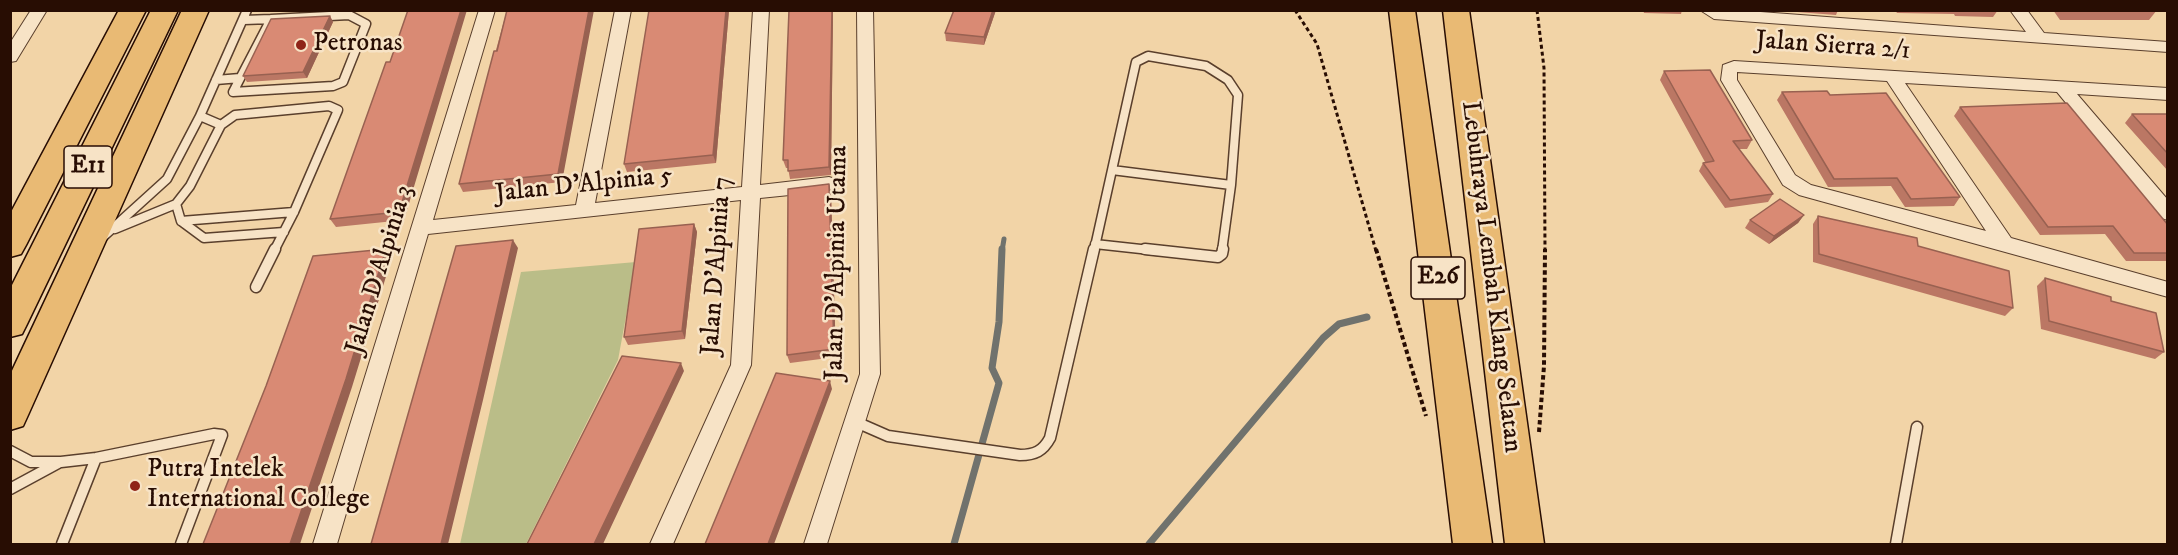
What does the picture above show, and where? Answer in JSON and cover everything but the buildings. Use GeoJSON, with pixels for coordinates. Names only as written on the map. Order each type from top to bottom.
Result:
{"type":"FeatureCollection","features":[{"type":"Feature","properties":{"kind":"highway","name":"E11"},"geometry":{"type":"LineString","coordinates":[[10,245],[133,10]]}},
{"type":"Feature","properties":{"kind":"highway","name":"E11"},"geometry":{"type":"LineString","coordinates":[[10,324],[165,10]]}},
{"type":"Feature","properties":{"kind":"highway"},"geometry":{"type":"LineString","coordinates":[[10,415],[196,10]]}},
{"type":"Feature","properties":{"kind":"highway","name":"Lebuhraya Lembah Klang Selatan"},"geometry":{"type":"LineString","coordinates":[[1402,10],[1473,544]]}},
{"type":"Feature","properties":{"kind":"highway","name":"Lebuhraya Lembah Klang Selatan"},"geometry":{"type":"LineString","coordinates":[[1456,10],[1525,544]]}},
{"type":"Feature","properties":{"kind":"street"},"geometry":{"type":"LineString","coordinates":[[10,57],[39,10]]}},
{"type":"Feature","properties":{"kind":"street","name":"Jalan D'Alpinia 3"},"geometry":{"type":"LineString","coordinates":[[325,544],[487,10]]}},
{"type":"Feature","properties":{"kind":"street"},"geometry":{"type":"LineString","coordinates":[[584,212],[623,10]]}},
{"type":"Feature","properties":{"kind":"street","name":"Jalan D'Alpinia 7"},"geometry":{"type":"LineString","coordinates":[[663,544],[741,365],[761,10]]}},
{"type":"Feature","properties":{"kind":"street","name":"Jalan D'Alpinia Utama"},"geometry":{"type":"LineString","coordinates":[[816,544],[870,374],[865,10]]}},
{"type":"Feature","properties":{"kind":"street"},"geometry":{"type":"LineString","coordinates":[[1708,10],[1714,14],[2168,47]]}},
{"type":"Feature","properties":{"kind":"street"},"geometry":{"type":"LineString","coordinates":[[1860,10],[1869,25]]}},
{"type":"Feature","properties":{"kind":"street"},"geometry":{"type":"LineString","coordinates":[[2018,10],[2039,37]]}},
{"type":"Feature","properties":{"kind":"street","name":"Jalan Sierra 2/1"},"geometry":{"type":"LineString","coordinates":[[2168,94],[1734,66],[1729,69],[1729,80],[1789,180],[1804,190],[2004,243],[2168,290]]}},
{"type":"Feature","properties":{"kind":"street"},"geometry":{"type":"LineString","coordinates":[[1892,76],[2004,243]]}},
{"type":"Feature","properties":{"kind":"street"},"geometry":{"type":"LineString","coordinates":[[2062,88],[2168,213]]}},
{"type":"Feature","properties":{"kind":"street","name":"Jalan D'Alpinia 5"},"geometry":{"type":"LineString","coordinates":[[422,228],[829,184]]}},
{"type":"Feature","properties":{"kind":"lane"},"geometry":{"type":"LineString","coordinates":[[82,257],[167,179],[200,116],[247,10]]}},
{"type":"Feature","properties":{"kind":"lane"},"geometry":{"type":"LineString","coordinates":[[244,20],[271,18],[349,15],[366,24],[343,82],[339,85],[237,94],[233,90],[271,18]]}},
{"type":"Feature","properties":{"kind":"lane"},"geometry":{"type":"LineString","coordinates":[[856,422],[888,435],[1020,455],[1035,455],[1045,450],[1076,340],[1095,244],[1136,62],[1148,56],[1206,66],[1228,80],[1238,95],[1222,254],[1218,257],[1095,244]]}},
{"type":"Feature","properties":{"kind":"lane"},"geometry":{"type":"LineString","coordinates":[[216,80],[240,78]]}},
{"type":"Feature","properties":{"kind":"lane"},"geometry":{"type":"LineString","coordinates":[[110,230],[176,204],[190,186],[221,125],[235,115],[329,106],[338,110],[294,212],[256,287]]}},
{"type":"Feature","properties":{"kind":"lane"},"geometry":{"type":"LineString","coordinates":[[200,116],[221,125]]}},
{"type":"Feature","properties":{"kind":"lane"},"geometry":{"type":"LineString","coordinates":[[1111,170],[1230,185]]}},
{"type":"Feature","properties":{"kind":"lane"},"geometry":{"type":"LineString","coordinates":[[176,204],[182,221],[204,238],[284,232]]}},
{"type":"Feature","properties":{"kind":"lane"},"geometry":{"type":"LineString","coordinates":[[182,221],[294,212]]}},
{"type":"Feature","properties":{"kind":"lane"},"geometry":{"type":"LineString","coordinates":[[1896,544],[1917,427]]}},
{"type":"Feature","properties":{"kind":"lane"},"geometry":{"type":"LineString","coordinates":[[10,450],[31,462],[60,462],[96,458],[214,434],[222,435],[181,544]]}},
{"type":"Feature","properties":{"kind":"lane"},"geometry":{"type":"LineString","coordinates":[[62,544],[96,458]]}},
{"type":"Feature","properties":{"kind":"lane"},"geometry":{"type":"LineString","coordinates":[[10,489],[60,462]]}},
{"type":"Feature","properties":{"kind":"path"},"geometry":{"type":"LineString","coordinates":[[1295,10],[1317,45],[1408,362],[1430,427]]}},
{"type":"Feature","properties":{"kind":"path"},"geometry":{"type":"LineString","coordinates":[[1537,10],[1543,67],[1544,211],[1543,396],[1539,442]]}},
{"type":"Feature","properties":{"kind":"green space"},"geometry":{"type":"Polygon","coordinates":[[[636,262],[618,360],[526,544],[460,544],[521,272],[636,262]]]}},
{"type":"Feature","properties":{"kind":"waterway"},"geometry":{"type":"LineString","coordinates":[[1002,251],[1004,239]]}},
{"type":"Feature","properties":{"kind":"waterway"},"geometry":{"type":"LineString","coordinates":[[954,544],[999,383],[992,368],[999,322],[1002,249]]}},
{"type":"Feature","properties":{"kind":"waterway"},"geometry":{"type":"LineString","coordinates":[[1149,544],[1323,338],[1339,324],[1367,317]]}},
{"type":"Feature","properties":{"kind":"place","name":"Petronas"},"geometry":{"type":"Point","coordinates":[301,45]}},
{"type":"Feature","properties":{"kind":"place","name":"Putra Intelek International College"},"geometry":{"type":"Point","coordinates":[135,486]}}]}
